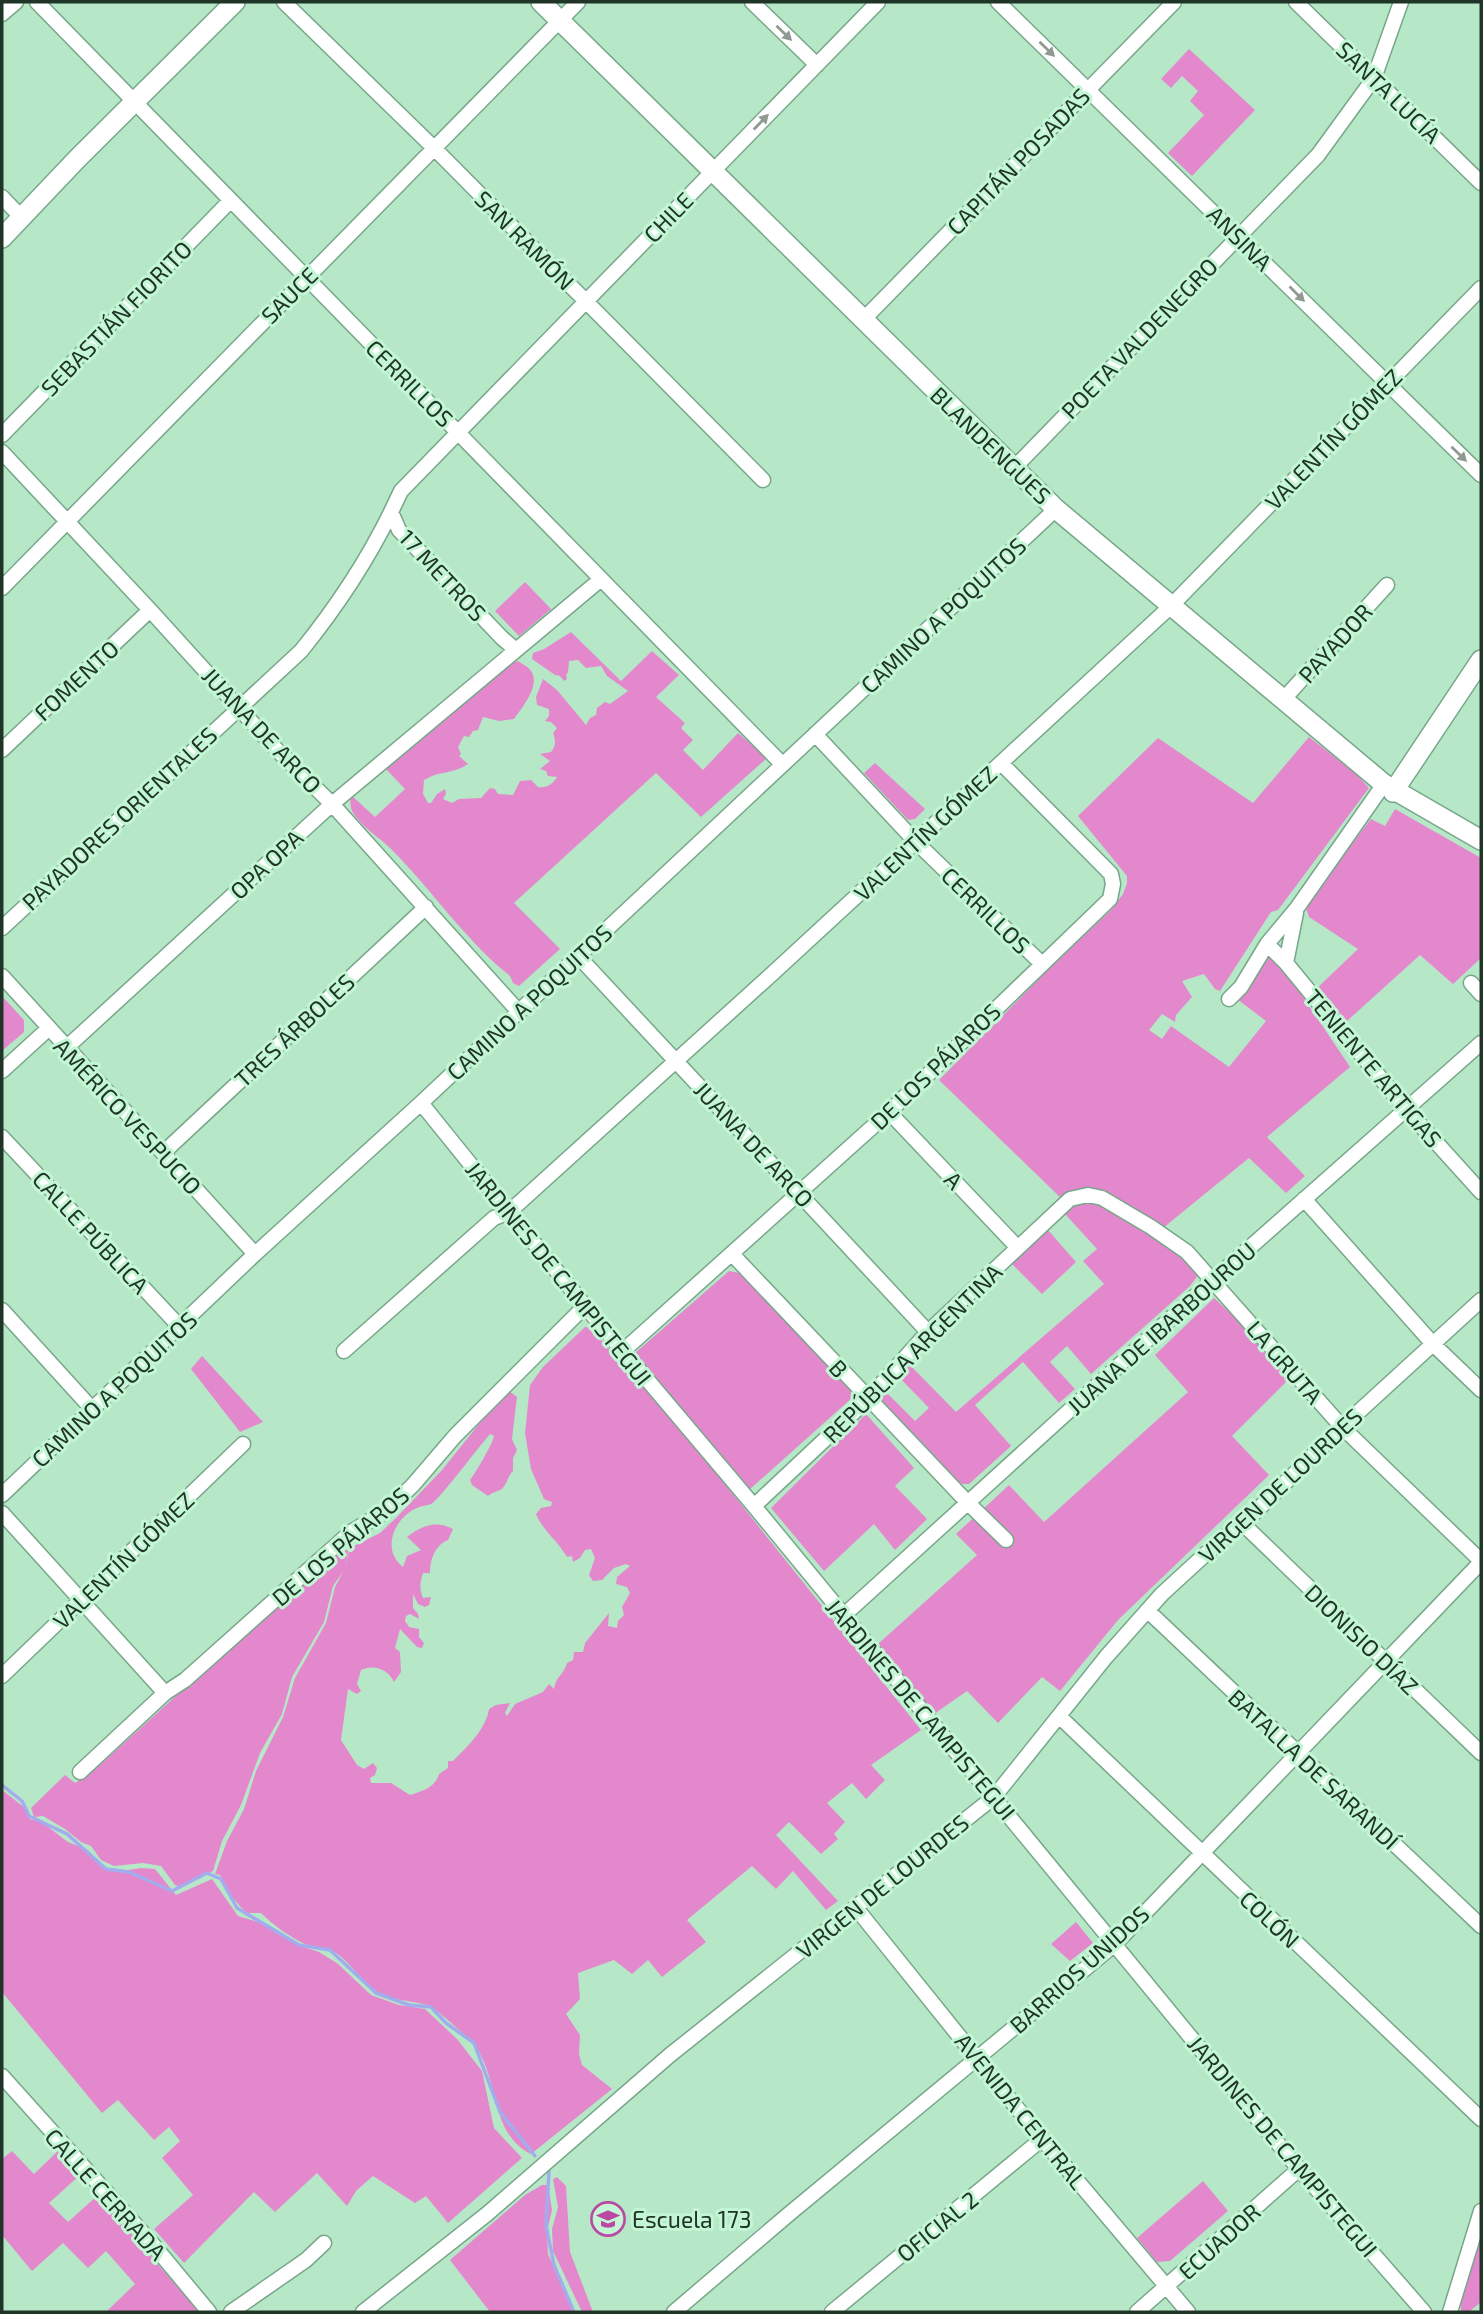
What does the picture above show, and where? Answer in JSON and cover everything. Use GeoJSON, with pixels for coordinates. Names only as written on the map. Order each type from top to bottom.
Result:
{"type":"FeatureCollection","features":[{"type":"Feature","properties":{"kind":"street"},"geometry":{"type":"LineString","coordinates":[[2,14],[16,2]]}},
{"type":"Feature","properties":{"kind":"street","name":"CERRILLOS"},"geometry":{"type":"LineString","coordinates":[[37,2],[782,764]]}},
{"type":"Feature","properties":{"kind":"street"},"geometry":{"type":"LineString","coordinates":[[2,238],[78,158],[235,2]]}},
{"type":"Feature","properties":{"kind":"street","name":"SAN RAMÓN"},"geometry":{"type":"LineString","coordinates":[[284,2],[434,148],[763,480]]}},
{"type":"Feature","properties":{"kind":"street","name":"BLANDENGUES"},"geometry":{"type":"LineString","coordinates":[[541,2],[1056,509],[1388,788],[1481,840]]}},
{"type":"Feature","properties":{"kind":"street","name":"SAUCE"},"geometry":{"type":"LineString","coordinates":[[2,589],[578,2]]}},
{"type":"Feature","properties":{"kind":"street"},"geometry":{"type":"LineString","coordinates":[[752,2],[817,65]]}},
{"type":"Feature","properties":{"kind":"street","name":"CHILE"},"geometry":{"type":"LineString","coordinates":[[458,431],[878,2]]}},
{"type":"Feature","properties":{"kind":"street","name":"ANSINA"},"geometry":{"type":"LineString","coordinates":[[998,2],[1481,475]]}},
{"type":"Feature","properties":{"kind":"street","name":"CAPITÁN POSADAS"},"geometry":{"type":"LineString","coordinates":[[863,320],[1174,2]]}},
{"type":"Feature","properties":{"kind":"street","name":"SANTA LUCÍA"},"geometry":{"type":"LineString","coordinates":[[1296,2],[1481,183]]}},
{"type":"Feature","properties":{"kind":"street","name":"POETA VALDENEGRO"},"geometry":{"type":"LineString","coordinates":[[1014,468],[1318,155],[1374,79],[1401,2]]}},
{"type":"Feature","properties":{"kind":"street"},"geometry":{"type":"LineString","coordinates":[[2,197],[22,218]]}},
{"type":"Feature","properties":{"kind":"street","name":"SEBASTIÁN FIORITO"},"geometry":{"type":"LineString","coordinates":[[2,435],[230,201]]}},
{"type":"Feature","properties":{"kind":"street","name":"VALENTÍN GÓMEZ"},"geometry":{"type":"LineString","coordinates":[[344,1351],[494,1218],[509,1213],[1170,607],[1481,288]]}},
{"type":"Feature","properties":{"kind":"street","name":"17 METROS"},"geometry":{"type":"LineString","coordinates":[[458,431],[401,491],[391,512],[399,530],[516,650]]}},
{"type":"Feature","properties":{"kind":"street","name":"JUANA DE ARCO"},"geometry":{"type":"LineString","coordinates":[[2,452],[68,520],[237,708],[331,804],[519,1012]]}},
{"type":"Feature","properties":{"kind":"street","name":"CAMINO A POQUITOS"},"geometry":{"type":"LineString","coordinates":[[2,1495],[255,1254],[519,1012],[1056,509]]}},
{"type":"Feature","properties":{"kind":"street","name":"PAYADORES ORIENTALES"},"geometry":{"type":"LineString","coordinates":[[2,928],[301,651],[317,632],[378,538],[391,512]]}},
{"type":"Feature","properties":{"kind":"street","name":"OPA OPA"},"geometry":{"type":"LineString","coordinates":[[66,1048],[331,804],[600,580]]}},
{"type":"Feature","properties":{"kind":"street","name":"PAYADOR"},"geometry":{"type":"LineString","coordinates":[[1282,701],[1387,585]]}},
{"type":"Feature","properties":{"kind":"street","name":"FOMENTO"},"geometry":{"type":"LineString","coordinates":[[2,750],[150,610]]}},
{"type":"Feature","properties":{"kind":"street"},"geometry":{"type":"LineString","coordinates":[[1229,999],[1241,987],[1267,944],[1388,788],[1481,660]]}},
{"type":"Feature","properties":{"kind":"street","name":"CERRILLOS"},"geometry":{"type":"LineString","coordinates":[[815,734],[916,842],[1042,964]]}},
{"type":"Feature","properties":{"kind":"street","name":"DE LOS PÁJAROS"},"geometry":{"type":"LineString","coordinates":[[622,1351],[889,1112],[1110,899],[1113,884],[1111,874],[1001,763]]}},
{"type":"Feature","properties":{"kind":"street","name":"TRES ÁRBOLES"},"geometry":{"type":"LineString","coordinates":[[163,1153],[426,907]]}},
{"type":"Feature","properties":{"kind":"street"},"geometry":{"type":"LineString","coordinates":[[1286,963],[1297,908]]}},
{"type":"Feature","properties":{"kind":"street","name":"TENIENTE ARTIGAS"},"geometry":{"type":"LineString","coordinates":[[1267,944],[1286,963],[1406,1110],[1481,1192]]}},
{"type":"Feature","properties":{"kind":"street","name":"JUANA DE ARCO"},"geometry":{"type":"LineString","coordinates":[[578,956],[928,1332]]}},
{"type":"Feature","properties":{"kind":"street","name":"AMÉRICO VESPUCIO"},"geometry":{"type":"LineString","coordinates":[[2,976],[255,1254]]}},
{"type":"Feature","properties":{"kind":"street"},"geometry":{"type":"LineString","coordinates":[[1471,983],[1481,994]]}},
{"type":"Feature","properties":{"kind":"street"},"geometry":{"type":"LineString","coordinates":[[2,1071],[48,1029]]}},
{"type":"Feature","properties":{"kind":"street","name":"JUANA DE IBARBOUROU"},"geometry":{"type":"LineString","coordinates":[[843,1616],[1213,1280],[1481,1043]]}},
{"type":"Feature","properties":{"kind":"street","name":"JARDINES DE CAMPISTEGUI"},"geometry":{"type":"LineString","coordinates":[[421,1103],[622,1351],[754,1506],[1299,2169],[1424,2312]]}},
{"type":"Feature","properties":{"kind":"street","name":"A"},"geometry":{"type":"LineString","coordinates":[[889,1112],[1018,1248]]}},
{"type":"Feature","properties":{"kind":"street","name":"CALLE PÚBLICA"},"geometry":{"type":"LineString","coordinates":[[2,1137],[180,1327]]}},
{"type":"Feature","properties":{"kind":"street","name":"LA GRUTA"},"geometry":{"type":"LineString","coordinates":[[1070,1199],[1088,1195],[1102,1198],[1187,1252],[1342,1427],[1481,1561]]}},
{"type":"Feature","properties":{"kind":"street","name":"REPÚBLICA ARGENTINA"},"geometry":{"type":"LineString","coordinates":[[754,1506],[868,1399],[928,1332],[1070,1199]]}},
{"type":"Feature","properties":{"kind":"street"},"geometry":{"type":"LineString","coordinates":[[1304,1199],[1433,1344],[1481,1391]]}},
{"type":"Feature","properties":{"kind":"street","name":"B"},"geometry":{"type":"LineString","coordinates":[[732,1254],[868,1399],[1006,1540]]}},
{"type":"Feature","properties":{"kind":"street","name":"VIRGEN DE LOURDES"},"geometry":{"type":"LineString","coordinates":[[363,2312],[487,2214],[670,2055],[994,1797],[1106,1657],[1162,1594],[1222,1539],[1243,1524],[1342,1427],[1481,1300]]}},
{"type":"Feature","properties":{"kind":"street","name":"DE LOS PÁJAROS"},"geometry":{"type":"LineString","coordinates":[[80,1772],[165,1693],[185,1680],[351,1532],[386,1511],[414,1485],[455,1436],[585,1306]]}},
{"type":"Feature","properties":{"kind":"street"},"geometry":{"type":"LineString","coordinates":[[2,1310],[93,1410]]}},
{"type":"Feature","properties":{"kind":"street","name":"VALENTÍN GÓMEZ"},"geometry":{"type":"LineString","coordinates":[[2,1676],[243,1444]]}},
{"type":"Feature","properties":{"kind":"street"},"geometry":{"type":"LineString","coordinates":[[2,1513],[165,1693]]}},
{"type":"Feature","properties":{"kind":"street","name":"DIONISIO DÍAZ"},"geometry":{"type":"LineString","coordinates":[[1243,1524],[1481,1753]]}},
{"type":"Feature","properties":{"kind":"street","name":"BARRIOS UNIDOS"},"geometry":{"type":"LineString","coordinates":[[674,2312],[1115,1944],[1481,1561]]}},
{"type":"Feature","properties":{"kind":"street","name":"BATALLA DE SARANDÍ"},"geometry":{"type":"LineString","coordinates":[[1148,1611],[1481,1926]]}},
{"type":"Feature","properties":{"kind":"street","name":"COLÓN"},"geometry":{"type":"LineString","coordinates":[[1060,1717],[1481,2119]]}},
{"type":"Feature","properties":{"kind":"street","name":"AVENIDA CENTRAL"},"geometry":{"type":"LineString","coordinates":[[856,1908],[1042,2139],[1188,2312]]}},
{"type":"Feature","properties":{"kind":"street","name":"CALLE CERRADA"},"geometry":{"type":"LineString","coordinates":[[2,2076],[209,2312]]}},
{"type":"Feature","properties":{"kind":"street","name":"OFICIAL 2"},"geometry":{"type":"LineString","coordinates":[[832,2312],[1042,2139]]}},
{"type":"Feature","properties":{"kind":"street","name":"ECUADOR"},"geometry":{"type":"LineString","coordinates":[[1137,2312],[1299,2169]]}},
{"type":"Feature","properties":{"kind":"street"},"geometry":{"type":"LineString","coordinates":[[1450,2312],[1481,2211]]}},
{"type":"Feature","properties":{"kind":"street"},"geometry":{"type":"LineString","coordinates":[[231,2312],[306,2260],[324,2243]]}},
{"type":"Feature","properties":{"kind":"shaded area"},"geometry":{"type":"Polygon","coordinates":[[[1189,49],[1255,110],[1192,176],[1168,153],[1204,115],[1190,101],[1198,91],[1182,76],[1171,88],[1161,79],[1189,49]]]}},
{"type":"Feature","properties":{"kind":"shaded area"},"geometry":{"type":"Polygon","coordinates":[[[525,582],[551,609],[519,636],[495,611],[525,582]]]}},
{"type":"Feature","properties":{"kind":"shaded area"},"geometry":{"type":"Polygon","coordinates":[[[571,632],[621,681],[652,651],[679,675],[656,697],[685,723],[681,728],[693,740],[683,750],[703,770],[738,733],[767,758],[701,817],[656,773],[514,903],[560,949],[519,986],[463,931],[391,849],[360,822],[352,811],[351,795],[375,817],[405,789],[384,767],[512,663],[518,661],[529,668],[534,683],[514,719],[499,721],[483,717],[478,730],[473,731],[469,737],[464,736],[458,747],[461,754],[459,756],[468,764],[424,780],[423,794],[428,803],[431,803],[437,794],[445,789],[443,799],[452,803],[459,799],[481,798],[490,788],[495,789],[498,794],[513,795],[520,781],[531,780],[538,787],[551,784],[557,777],[548,776],[546,771],[540,769],[550,761],[540,754],[553,750],[553,733],[557,728],[551,722],[545,721],[549,716],[549,709],[537,705],[536,697],[543,679],[557,690],[586,725],[590,718],[596,715],[597,708],[605,702],[610,704],[628,691],[607,676],[601,666],[586,668],[578,660],[569,661],[567,679],[564,681],[532,659],[533,653],[571,632]]]}},
{"type":"Feature","properties":{"kind":"shaded area"},"geometry":{"type":"Polygon","coordinates":[[[1309,737],[1354,772],[1369,788],[1278,910],[1271,912],[1220,991],[1215,989],[1204,974],[1182,981],[1192,997],[1176,1015],[1175,1022],[1162,1014],[1149,1030],[1162,1039],[1171,1026],[1229,1067],[1266,1021],[1237,999],[1268,952],[1289,976],[1350,1067],[1267,1137],[1305,1176],[1286,1193],[1249,1158],[1163,1228],[1097,1190],[1063,1200],[939,1080],[1112,909],[1123,894],[1127,876],[1078,816],[1158,738],[1253,803],[1309,737]]]}},
{"type":"Feature","properties":{"kind":"shaded area"},"geometry":{"type":"Polygon","coordinates":[[[875,763],[925,809],[915,819],[908,820],[864,773],[875,763]]]}},
{"type":"Feature","properties":{"kind":"shaded area"},"geometry":{"type":"Polygon","coordinates":[[[1395,809],[1481,858],[1481,958],[1453,984],[1420,955],[1347,1021],[1316,989],[1358,949],[1309,917],[1305,905],[1371,819],[1385,826],[1395,809]]]}},
{"type":"Feature","properties":{"kind":"shaded area"},"geometry":{"type":"Polygon","coordinates":[[[2,996],[24,1020],[24,1032],[2,1051],[2,996]]]}},
{"type":"Feature","properties":{"kind":"shaded area"},"geometry":{"type":"Polygon","coordinates":[[[1092,1203],[1136,1221],[1199,1271],[1199,1274],[1190,1286],[1091,1374],[1067,1346],[1050,1362],[1075,1389],[1059,1403],[1023,1362],[975,1405],[1011,1446],[969,1484],[962,1484],[878,1399],[880,1386],[915,1421],[929,1408],[894,1372],[906,1361],[956,1412],[1104,1284],[1083,1261],[1097,1249],[1065,1214],[1076,1204],[1092,1203]]]}},
{"type":"Feature","properties":{"kind":"shaded area"},"geometry":{"type":"Polygon","coordinates":[[[1048,1230],[1076,1262],[1042,1294],[1011,1263],[1048,1230]]]}},
{"type":"Feature","properties":{"kind":"shaded area"},"geometry":{"type":"Polygon","coordinates":[[[729,1271],[740,1273],[853,1391],[853,1397],[749,1490],[635,1353],[729,1271]]]}},
{"type":"Feature","properties":{"kind":"shaded area"},"geometry":{"type":"Polygon","coordinates":[[[1214,1298],[1237,1319],[1290,1378],[1232,1436],[1269,1475],[1118,1620],[1060,1691],[1042,1677],[998,1723],[967,1691],[934,1714],[878,1644],[977,1555],[956,1534],[1009,1485],[1044,1522],[1188,1392],[1155,1355],[1214,1298]]]}},
{"type":"Feature","properties":{"kind":"shaded area"},"geometry":{"type":"Polygon","coordinates":[[[585,1327],[589,1327],[661,1404],[921,1730],[871,1765],[885,1780],[866,1799],[852,1783],[827,1803],[845,1822],[834,1834],[838,1839],[821,1854],[789,1822],[776,1835],[838,1901],[826,1910],[793,1871],[776,1889],[752,1866],[687,1920],[706,1942],[662,1977],[648,1960],[632,1974],[614,1960],[578,1973],[580,1999],[566,2014],[580,2035],[579,2054],[582,2065],[612,2089],[531,2154],[517,2144],[507,2131],[480,2054],[470,2040],[438,2011],[430,2006],[389,1997],[376,1991],[338,1954],[299,1941],[261,1913],[246,1913],[226,1890],[220,1875],[215,1874],[227,1841],[244,1809],[256,1771],[283,1717],[295,1678],[326,1623],[335,1587],[343,1572],[333,1586],[324,1622],[292,1677],[282,1714],[260,1753],[241,1805],[222,1841],[213,1871],[181,1887],[175,1885],[161,1866],[143,1863],[114,1866],[101,1860],[91,1846],[81,1842],[65,1829],[43,1816],[34,1817],[31,1808],[65,1775],[75,1783],[102,1763],[328,1558],[349,1549],[345,1567],[350,1548],[380,1533],[397,1517],[442,1470],[503,1394],[509,1391],[517,1397],[512,1439],[517,1450],[513,1458],[513,1471],[504,1487],[488,1496],[472,1485],[470,1480],[493,1440],[494,1436],[490,1434],[434,1502],[410,1511],[397,1525],[393,1534],[392,1551],[403,1567],[407,1556],[421,1550],[407,1537],[429,1525],[453,1529],[448,1540],[440,1545],[434,1554],[430,1573],[423,1573],[421,1591],[423,1598],[431,1597],[429,1605],[425,1607],[418,1604],[413,1594],[413,1608],[419,1619],[410,1614],[406,1616],[405,1621],[409,1627],[419,1629],[419,1637],[424,1643],[422,1648],[417,1647],[400,1629],[395,1648],[400,1652],[401,1672],[394,1682],[380,1669],[361,1670],[357,1684],[361,1691],[357,1694],[348,1689],[341,1740],[357,1765],[364,1769],[373,1763],[377,1768],[375,1775],[370,1778],[371,1783],[391,1783],[410,1795],[431,1786],[439,1774],[448,1768],[448,1761],[453,1761],[480,1731],[489,1709],[510,1703],[505,1713],[507,1716],[515,1704],[543,1692],[549,1684],[554,1689],[567,1663],[573,1660],[574,1652],[583,1652],[585,1643],[609,1613],[608,1626],[617,1628],[618,1621],[624,1615],[622,1607],[630,1593],[627,1587],[616,1584],[617,1577],[630,1566],[626,1564],[614,1568],[602,1580],[593,1581],[589,1575],[595,1558],[591,1549],[585,1550],[580,1558],[573,1562],[572,1556],[567,1557],[536,1514],[541,1508],[551,1506],[552,1502],[544,1499],[531,1469],[525,1433],[530,1385],[543,1367],[585,1327]]]}},
{"type":"Feature","properties":{"kind":"shaded area"},"geometry":{"type":"Polygon","coordinates":[[[202,1356],[263,1422],[240,1432],[191,1369],[202,1356]]]}},
{"type":"Feature","properties":{"kind":"shaded area"},"geometry":{"type":"Polygon","coordinates":[[[866,1414],[914,1468],[895,1486],[927,1519],[895,1550],[874,1524],[824,1571],[771,1508],[866,1414]]]}},
{"type":"Feature","properties":{"kind":"shaded area"},"geometry":{"type":"Polygon","coordinates":[[[2,1790],[25,1808],[31,1820],[39,1820],[68,1842],[88,1850],[100,1866],[115,1872],[155,1869],[176,1895],[212,1879],[238,1916],[258,1922],[300,1946],[319,1952],[337,1963],[371,1995],[399,2005],[425,2009],[457,2039],[482,2071],[494,2128],[522,2158],[448,2223],[426,2196],[415,2203],[373,2176],[356,2191],[347,2206],[317,2173],[275,2212],[254,2192],[184,2263],[154,2229],[193,2195],[162,2158],[180,2141],[169,2127],[154,2140],[118,2100],[102,2113],[2,1992],[2,1790]]]}},
{"type":"Feature","properties":{"kind":"shaded area"},"geometry":{"type":"Polygon","coordinates":[[[1076,1922],[1093,1943],[1070,1961],[1051,1944],[1076,1922]]]}},
{"type":"Feature","properties":{"kind":"shaded area"},"geometry":{"type":"Polygon","coordinates":[[[59,2150],[81,2174],[49,2203],[68,2222],[98,2195],[199,2312],[106,2312],[135,2284],[106,2251],[88,2268],[63,2243],[32,2271],[2,2235],[2,2159],[12,2151],[34,2174],[59,2150]]]}},
{"type":"Feature","properties":{"kind":"shaded area"},"geometry":{"type":"Polygon","coordinates":[[[557,2177],[566,2186],[570,2252],[593,2312],[582,2312],[553,2251],[552,2229],[558,2207],[553,2179],[557,2177]]]}},
{"type":"Feature","properties":{"kind":"shaded area"},"geometry":{"type":"Polygon","coordinates":[[[1203,2181],[1228,2211],[1170,2261],[1157,2262],[1137,2238],[1203,2181]]]}},
{"type":"Feature","properties":{"kind":"shaded area"},"geometry":{"type":"Polygon","coordinates":[[[542,2185],[548,2185],[552,2210],[547,2231],[548,2254],[575,2312],[490,2312],[450,2260],[525,2195],[542,2185]]]}},
{"type":"Feature","properties":{"kind":"shaded area"},"geometry":{"type":"Polygon","coordinates":[[[1481,2232],[1481,2302],[1469,2312],[1461,2312],[1461,2296],[1481,2232]]]}},
{"type":"Feature","properties":{"kind":"waterway"},"geometry":{"type":"LineString","coordinates":[[2,1785],[22,1801],[29,1816],[67,1834],[106,1869],[129,1872],[172,1891],[207,1873],[221,1879],[237,1908],[299,1945],[330,1950],[376,1993],[409,2005],[431,2007],[446,2023],[474,2043],[500,2112],[535,2156]]}},
{"type":"Feature","properties":{"kind":"waterway"},"geometry":{"type":"LineString","coordinates":[[549,2171],[546,2225],[554,2265],[574,2312]]}},
{"type":"Feature","properties":{"kind":"place","name":"Escuela 173"},"geometry":{"type":"Point","coordinates":[608,2219]}}]}
